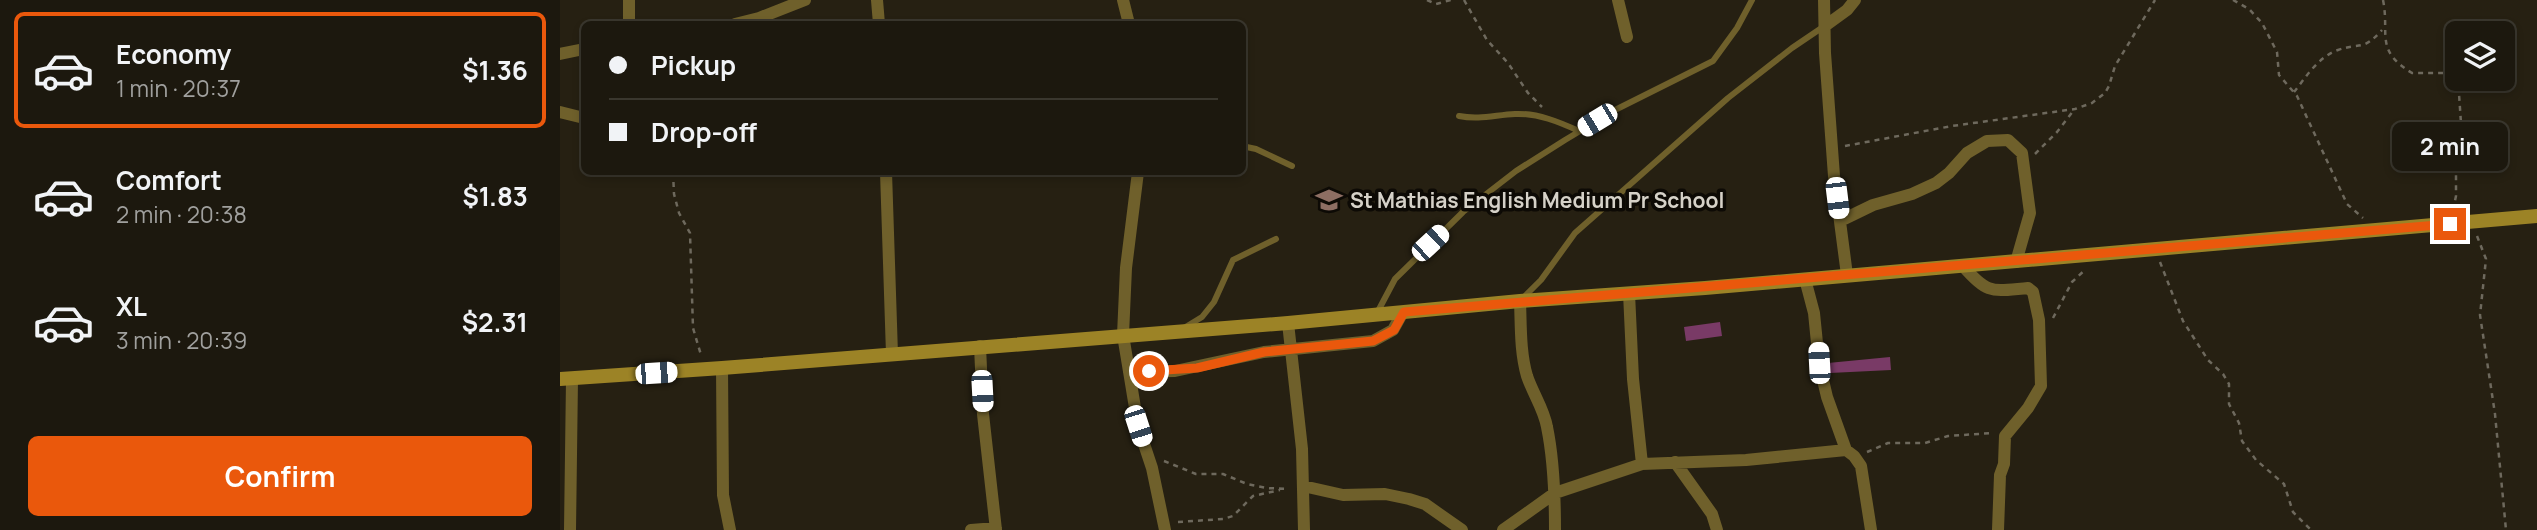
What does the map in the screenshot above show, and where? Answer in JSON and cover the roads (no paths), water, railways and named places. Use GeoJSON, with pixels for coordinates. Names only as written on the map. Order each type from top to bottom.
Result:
{"type":"FeatureCollection","features":[{"type":"Feature","properties":{"kind":"main road"},"geometry":{"type":"LineString","coordinates":[[566,379],[1288,323],[1520,301],[2016,262],[2537,216]]}},
{"type":"Feature","properties":{"kind":"street"},"geometry":{"type":"LineString","coordinates":[[629,0],[629,21]]}},
{"type":"Feature","properties":{"kind":"street"},"geometry":{"type":"LineString","coordinates":[[747,21],[805,0]]}},
{"type":"Feature","properties":{"kind":"street"},"geometry":{"type":"LineString","coordinates":[[877,0],[879,21]]}},
{"type":"Feature","properties":{"kind":"street"},"geometry":{"type":"LineString","coordinates":[[1123,0],[1128,21]]}},
{"type":"Feature","properties":{"kind":"street"},"geometry":{"type":"LineString","coordinates":[[1618,0],[1627,37]]}},
{"type":"Feature","properties":{"kind":"street"},"geometry":{"type":"LineString","coordinates":[[1824,0],[1832,150],[1847,275]]}},
{"type":"Feature","properties":{"kind":"street"},"geometry":{"type":"LineString","coordinates":[[1825,26],[1847,10],[1855,0]]}},
{"type":"Feature","properties":{"kind":"street"},"geometry":{"type":"LineString","coordinates":[[560,54],[581,50]]}},
{"type":"Feature","properties":{"kind":"street"},"geometry":{"type":"LineString","coordinates":[[560,112],[581,117]]}},
{"type":"Feature","properties":{"kind":"street"},"geometry":{"type":"LineString","coordinates":[[1840,221],[1873,205],[1912,194],[1936,183],[1967,153],[1987,141],[2008,140],[2022,153],[2030,213],[2016,262]]}},
{"type":"Feature","properties":{"kind":"street"},"geometry":{"type":"LineString","coordinates":[[886,175],[892,354]]}},
{"type":"Feature","properties":{"kind":"street"},"geometry":{"type":"LineString","coordinates":[[1138,175],[1126,268],[1123,335],[1138,426],[1164,527]]}},
{"type":"Feature","properties":{"kind":"street"},"geometry":{"type":"LineString","coordinates":[[1963,266],[1987,289],[2000,291],[2028,288],[2036,300],[2039,320],[2040,386],[2028,408],[2005,436],[1998,530]]}},
{"type":"Feature","properties":{"kind":"street"},"geometry":{"type":"LineString","coordinates":[[1805,279],[1814,313],[1819,363],[1826,397],[1850,453],[1861,466],[1871,530]]}},
{"type":"Feature","properties":{"kind":"street"},"geometry":{"type":"LineString","coordinates":[[1629,293],[1631,352],[1642,464]]}},
{"type":"Feature","properties":{"kind":"street"},"geometry":{"type":"LineString","coordinates":[[1520,301],[1522,351],[1527,374],[1547,423],[1555,493],[1555,530]]}},
{"type":"Feature","properties":{"kind":"street"},"geometry":{"type":"LineString","coordinates":[[1129,372],[1175,371],[1264,352],[1373,341],[1394,330],[1404,312]]}},
{"type":"Feature","properties":{"kind":"street"},"geometry":{"type":"LineString","coordinates":[[1288,323],[1301,449],[1304,530]]}},
{"type":"Feature","properties":{"kind":"street"},"geometry":{"type":"LineString","coordinates":[[971,530],[996,529],[983,414],[980,346]]}},
{"type":"Feature","properties":{"kind":"street"},"geometry":{"type":"LineString","coordinates":[[722,369],[723,495],[730,530]]}},
{"type":"Feature","properties":{"kind":"street"},"geometry":{"type":"LineString","coordinates":[[566,379],[570,530]]}},
{"type":"Feature","properties":{"kind":"street"},"geometry":{"type":"LineString","coordinates":[[1503,530],[1555,493],[1642,464],[1850,453]]}},
{"type":"Feature","properties":{"kind":"street"},"geometry":{"type":"LineString","coordinates":[[1675,462],[1712,514],[1717,530]]}},
{"type":"Feature","properties":{"kind":"street"},"geometry":{"type":"LineString","coordinates":[[1303,487],[1343,495],[1385,494],[1409,499],[1426,504],[1462,530]]}},
{"type":"Feature","properties":{"kind":"lane"},"geometry":{"type":"LineString","coordinates":[[1376,314],[1395,279],[1464,212],[1516,171],[1579,131],[1713,61],[1737,29],[1752,0]]}},
{"type":"Feature","properties":{"kind":"lane"},"geometry":{"type":"LineString","coordinates":[[1520,301],[1541,280],[1575,233],[1728,99],[1792,48],[1825,26]]}},
{"type":"Feature","properties":{"kind":"lane"},"geometry":{"type":"LineString","coordinates":[[1459,116],[1476,119],[1515,114],[1553,120],[1579,131]]}},
{"type":"Feature","properties":{"kind":"lane"},"geometry":{"type":"LineString","coordinates":[[1246,147],[1292,166]]}},
{"type":"Feature","properties":{"kind":"lane"},"geometry":{"type":"LineString","coordinates":[[1179,331],[1202,317],[1210,307],[1233,260],[1276,239]]}},
{"type":"Feature","properties":{"kind":"place","name":"St Mathias English Medium Pr School"},"geometry":{"type":"Point","coordinates":[1329,200]}}]}
